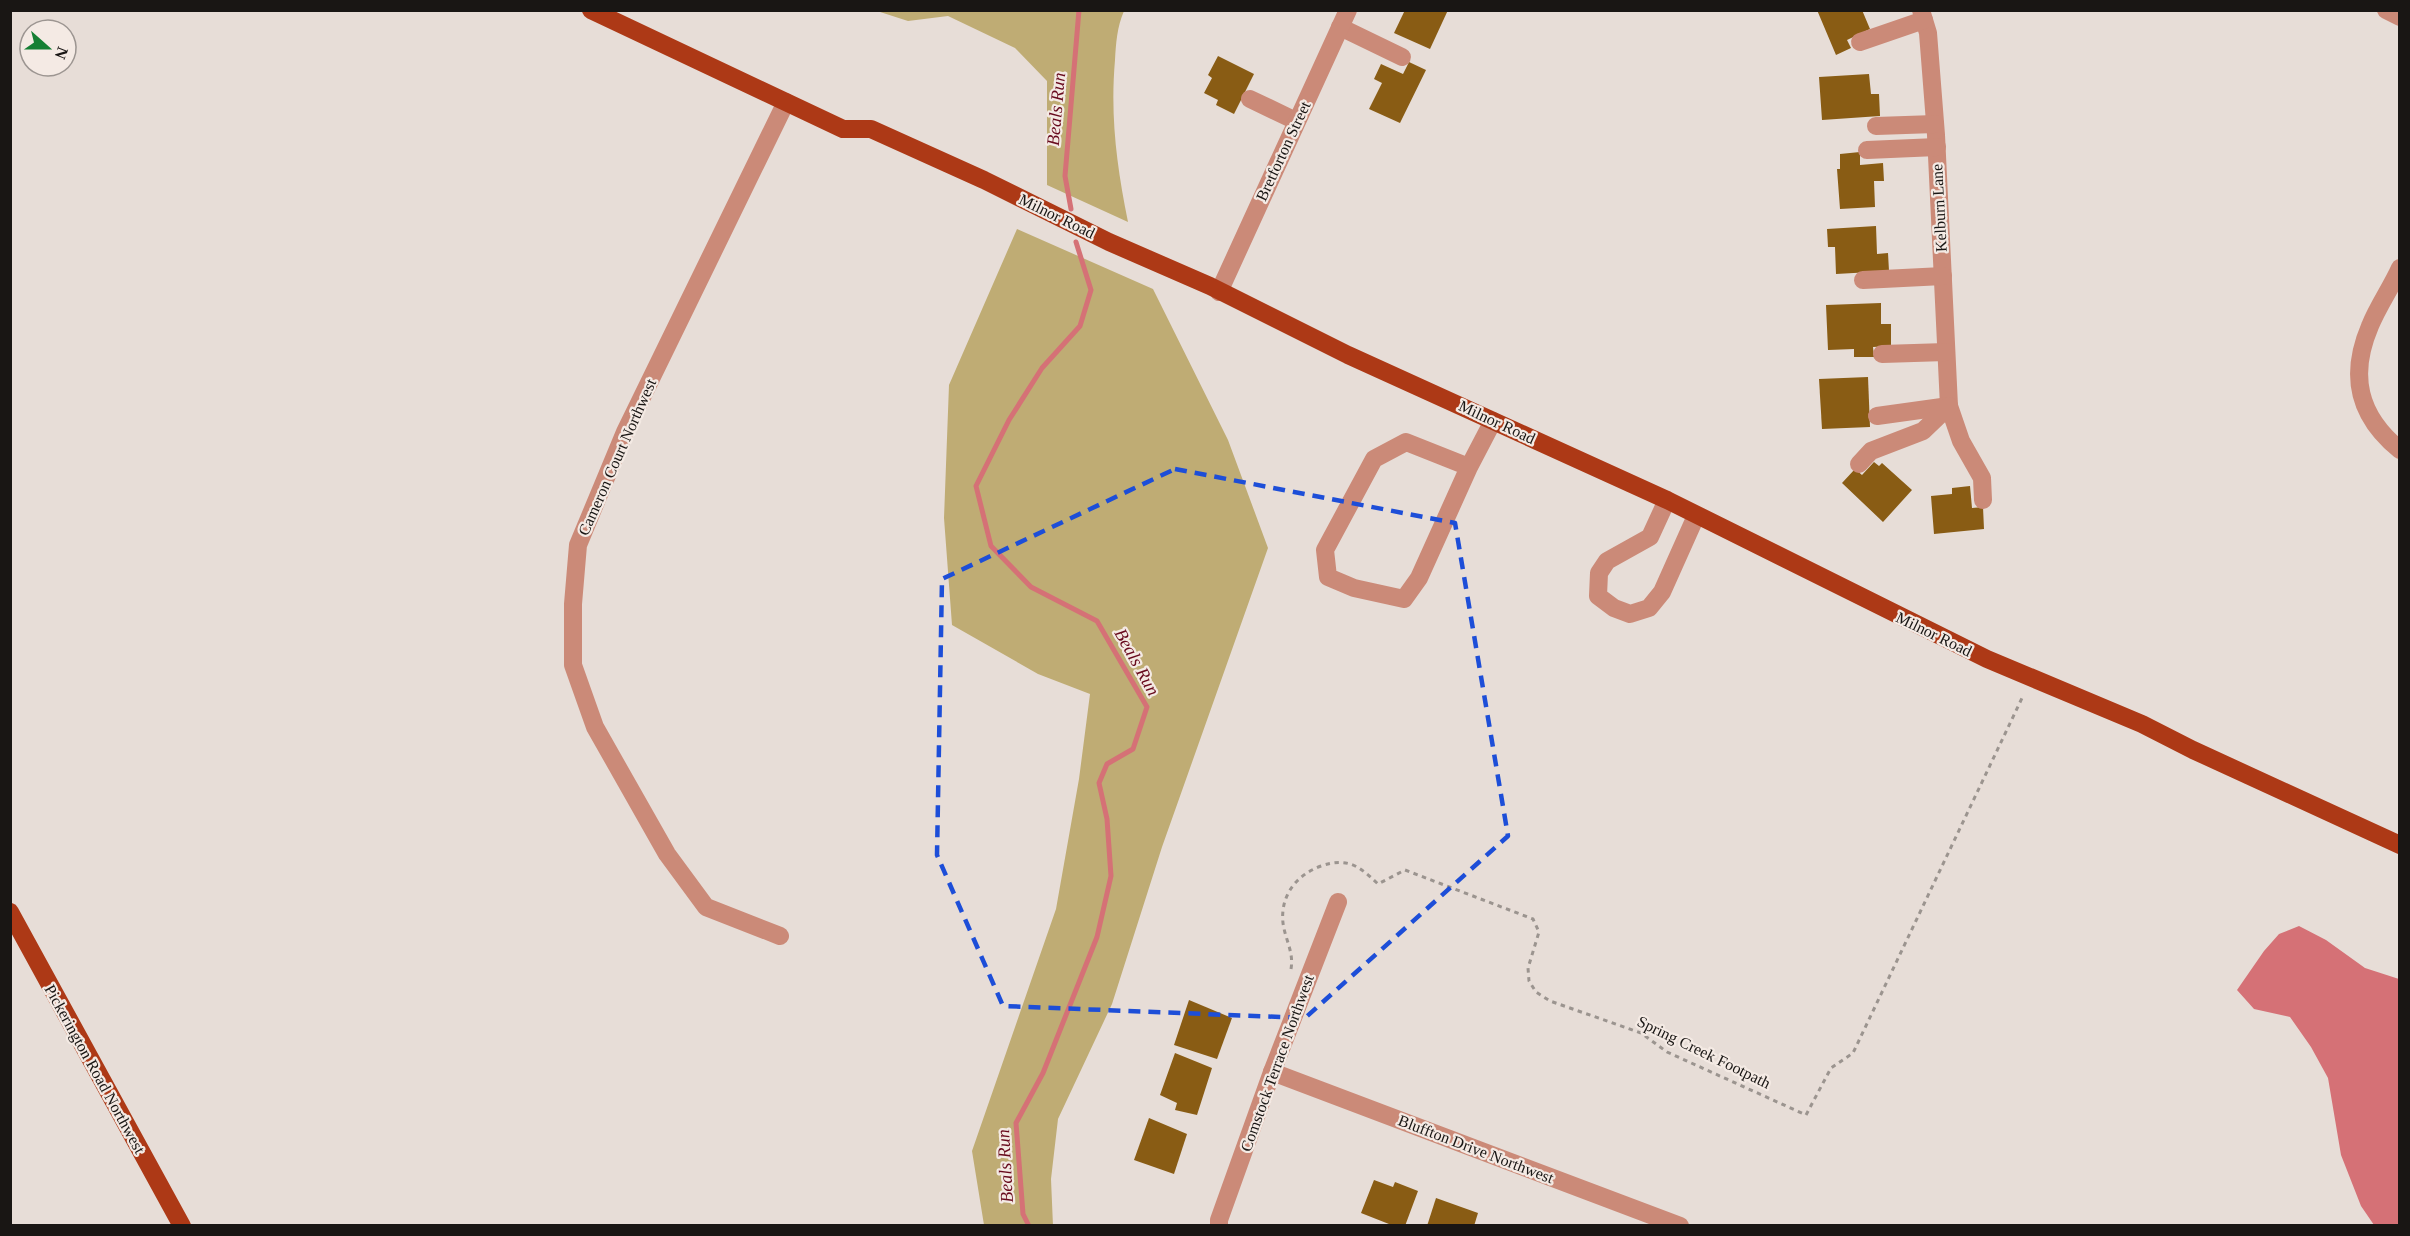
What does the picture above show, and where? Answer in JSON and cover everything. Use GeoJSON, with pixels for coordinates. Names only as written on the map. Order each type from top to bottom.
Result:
{"type":"FeatureCollection","features":[{"type":"Feature","properties":{"kind":"main road","name":"Milnor Road"},"geometry":{"type":"LineString","coordinates":[[591,10],[843,129],[871,129],[1348,354],[1667,500],[1987,659],[2142,724],[2193,750],[2400,845]]}},
{"type":"Feature","properties":{"kind":"main road","name":"Pickerington Road Northwest"},"geometry":{"type":"LineString","coordinates":[[10,912],[182,1226]]}},
{"type":"Feature","properties":{"kind":"street"},"geometry":{"type":"LineString","coordinates":[[2386,10],[2400,18]]}},
{"type":"Feature","properties":{"kind":"street"},"geometry":{"type":"LineString","coordinates":[[1860,42],[1922,15]]}},
{"type":"Feature","properties":{"kind":"street","name":"Kelburn Lane"},"geometry":{"type":"LineString","coordinates":[[1922,15],[1928,33],[1937,147],[1949,406],[1961,441],[1982,478],[1983,501]]}},
{"type":"Feature","properties":{"kind":"street"},"geometry":{"type":"LineString","coordinates":[[1344,19],[1402,57]]}},
{"type":"Feature","properties":{"kind":"street","name":"Bretforton Street"},"geometry":{"type":"LineString","coordinates":[[1219,292],[1344,19]]}},
{"type":"Feature","properties":{"kind":"street"},"geometry":{"type":"LineString","coordinates":[[1250,99],[1296,121]]}},
{"type":"Feature","properties":{"kind":"street","name":"Cameron Court Northwest"},"geometry":{"type":"LineString","coordinates":[[780,936],[706,907],[667,854],[595,727],[573,665],[573,604],[578,545],[620,442],[786,102]]}},
{"type":"Feature","properties":{"kind":"street"},"geometry":{"type":"LineString","coordinates":[[1876,126],[1935,124]]}},
{"type":"Feature","properties":{"kind":"street"},"geometry":{"type":"LineString","coordinates":[[1867,150],[1937,147]]}},
{"type":"Feature","properties":{"kind":"street"},"geometry":{"type":"LineString","coordinates":[[2400,268],[2369,327],[2361,353],[2359,375],[2362,402],[2372,422],[2400,450]]}},
{"type":"Feature","properties":{"kind":"street"},"geometry":{"type":"LineString","coordinates":[[1863,280],[1943,276]]}},
{"type":"Feature","properties":{"kind":"street"},"geometry":{"type":"LineString","coordinates":[[1882,354],[1946,352]]}},
{"type":"Feature","properties":{"kind":"street"},"geometry":{"type":"LineString","coordinates":[[1877,416],[1949,406]]}},
{"type":"Feature","properties":{"kind":"street"},"geometry":{"type":"LineString","coordinates":[[1859,464],[1871,451],[1923,431],[1949,406]]}},
{"type":"Feature","properties":{"kind":"street"},"geometry":{"type":"LineString","coordinates":[[1469,467],[1406,442],[1374,459],[1325,550],[1328,577],[1354,588],[1404,599],[1419,578],[1493,420]]}},
{"type":"Feature","properties":{"kind":"street"},"geometry":{"type":"LineString","coordinates":[[1667,500],[1650,537],[1607,561],[1599,573],[1598,596],[1614,608],[1630,614],[1648,608],[1662,592],[1696,516]]}},
{"type":"Feature","properties":{"kind":"street","name":"Comstock Terrace Northwest"},"geometry":{"type":"LineString","coordinates":[[1219,1226],[1272,1072],[1338,902]]}},
{"type":"Feature","properties":{"kind":"street","name":"Bluffton Drive Northwest"},"geometry":{"type":"LineString","coordinates":[[1272,1072],[1680,1226]]}},
{"type":"Feature","properties":{"kind":"path","name":"Spring Creek Footpath"},"geometry":{"type":"LineString","coordinates":[[1290,976],[1293,959],[1283,922],[1285,899],[1295,881],[1310,870],[1335,861],[1359,866],[1378,884],[1405,870],[1533,919],[1539,932],[1528,968],[1529,981],[1536,992],[1550,1001],[1641,1033],[1667,1052],[1806,1115],[1831,1068],[1853,1053],[2023,696]]}},
{"type":"Feature","properties":{"kind":"highlighted area"},"geometry":{"type":"Polygon","coordinates":[[[1175,469],[1455,523],[1508,836],[1305,1018],[1003,1006],[937,855],[942,579],[1175,469]]]}},
{"type":"Feature","properties":{"kind":"shaded area"},"geometry":{"type":"Polygon","coordinates":[[[877,11],[1124,11],[1116,41],[1113,102],[1118,162],[1128,222],[1047,185],[1047,81],[1015,48],[948,16],[908,21],[877,11]]]}},
{"type":"Feature","properties":{"kind":"shaded area"},"geometry":{"type":"Polygon","coordinates":[[[1017,229],[1153,289],[1228,440],[1268,548],[1162,847],[1112,1004],[1058,1119],[1051,1179],[1053,1226],[984,1225],[972,1151],[1056,909],[1079,779],[1090,694],[1038,674],[952,625],[944,518],[949,385],[1017,229]]]}},
{"type":"Feature","properties":{"kind":"shaded area"},"geometry":{"type":"Polygon","coordinates":[[[2299,926],[2326,940],[2365,968],[2399,979],[2399,1224],[2374,1225],[2361,1206],[2341,1155],[2328,1078],[2311,1047],[2290,1017],[2254,1009],[2237,990],[2264,951],[2279,934],[2299,926]]]}},
{"type":"Feature","properties":{"kind":"building"},"geometry":{"type":"Polygon","coordinates":[[[1405,10],[1448,10],[1430,49],[1394,33],[1405,10]]]}},
{"type":"Feature","properties":{"kind":"building"},"geometry":{"type":"Polygon","coordinates":[[[1817,10],[1862,10],[1870,29],[1847,40],[1851,48],[1836,55],[1817,10]]]}},
{"type":"Feature","properties":{"kind":"building"},"geometry":{"type":"Polygon","coordinates":[[[1218,56],[1254,74],[1234,114],[1216,105],[1218,100],[1204,93],[1212,78],[1208,75],[1218,56]]]}},
{"type":"Feature","properties":{"kind":"building"},"geometry":{"type":"Polygon","coordinates":[[[1409,62],[1426,70],[1400,123],[1369,109],[1382,83],[1374,79],[1381,64],[1403,74],[1409,62]]]}},
{"type":"Feature","properties":{"kind":"building"},"geometry":{"type":"Polygon","coordinates":[[[1869,74],[1871,94],[1879,94],[1880,116],[1822,120],[1819,77],[1869,74]]]}},
{"type":"Feature","properties":{"kind":"building"},"geometry":{"type":"Polygon","coordinates":[[[1860,152],[1860,165],[1883,163],[1884,181],[1874,181],[1875,207],[1840,209],[1837,169],[1840,169],[1840,154],[1860,152]]]}},
{"type":"Feature","properties":{"kind":"building"},"geometry":{"type":"Polygon","coordinates":[[[1876,226],[1877,254],[1888,253],[1889,271],[1836,274],[1835,247],[1828,247],[1827,229],[1876,226]]]}},
{"type":"Feature","properties":{"kind":"building"},"geometry":{"type":"Polygon","coordinates":[[[1881,303],[1881,324],[1891,324],[1891,346],[1873,347],[1874,357],[1854,357],[1854,349],[1828,350],[1826,305],[1881,303]]]}},
{"type":"Feature","properties":{"kind":"building"},"geometry":{"type":"Polygon","coordinates":[[[1868,377],[1870,427],[1822,429],[1819,379],[1868,377]]]}},
{"type":"Feature","properties":{"kind":"building"},"geometry":{"type":"Polygon","coordinates":[[[1874,462],[1879,466],[1882,463],[1912,490],[1883,522],[1842,483],[1855,469],[1862,475],[1874,462]]]}},
{"type":"Feature","properties":{"kind":"building"},"geometry":{"type":"Polygon","coordinates":[[[1970,486],[1972,508],[1983,507],[1984,529],[1934,534],[1931,496],[1952,494],[1952,488],[1970,486]]]}},
{"type":"Feature","properties":{"kind":"building"},"geometry":{"type":"Polygon","coordinates":[[[1189,1000],[1232,1018],[1217,1059],[1174,1045],[1189,1000]]]}},
{"type":"Feature","properties":{"kind":"building"},"geometry":{"type":"Polygon","coordinates":[[[1175,1053],[1212,1068],[1197,1115],[1175,1110],[1177,1103],[1160,1095],[1175,1053]]]}},
{"type":"Feature","properties":{"kind":"building"},"geometry":{"type":"Polygon","coordinates":[[[1149,1118],[1187,1134],[1174,1174],[1134,1160],[1149,1118]]]}},
{"type":"Feature","properties":{"kind":"building"},"geometry":{"type":"Polygon","coordinates":[[[1374,1180],[1393,1187],[1395,1182],[1418,1191],[1405,1226],[1394,1226],[1361,1213],[1374,1180]]]}},
{"type":"Feature","properties":{"kind":"building"},"geometry":{"type":"Polygon","coordinates":[[[1436,1198],[1478,1213],[1474,1226],[1427,1226],[1436,1198]]]}},
{"type":"Feature","properties":{"kind":"waterway","name":"Beals Run"},"geometry":{"type":"LineString","coordinates":[[1071,209],[1065,176],[1079,10]]}},
{"type":"Feature","properties":{"kind":"waterway","name":"Beals Run"},"geometry":{"type":"LineString","coordinates":[[1029,1226],[1023,1214],[1016,1123],[1043,1073],[1097,937],[1111,876],[1107,819],[1099,783],[1107,764],[1133,749],[1147,707],[1097,621],[1031,587],[991,546],[976,486],[1009,420],[1042,368],[1080,326],[1091,290],[1076,242]]}}]}
